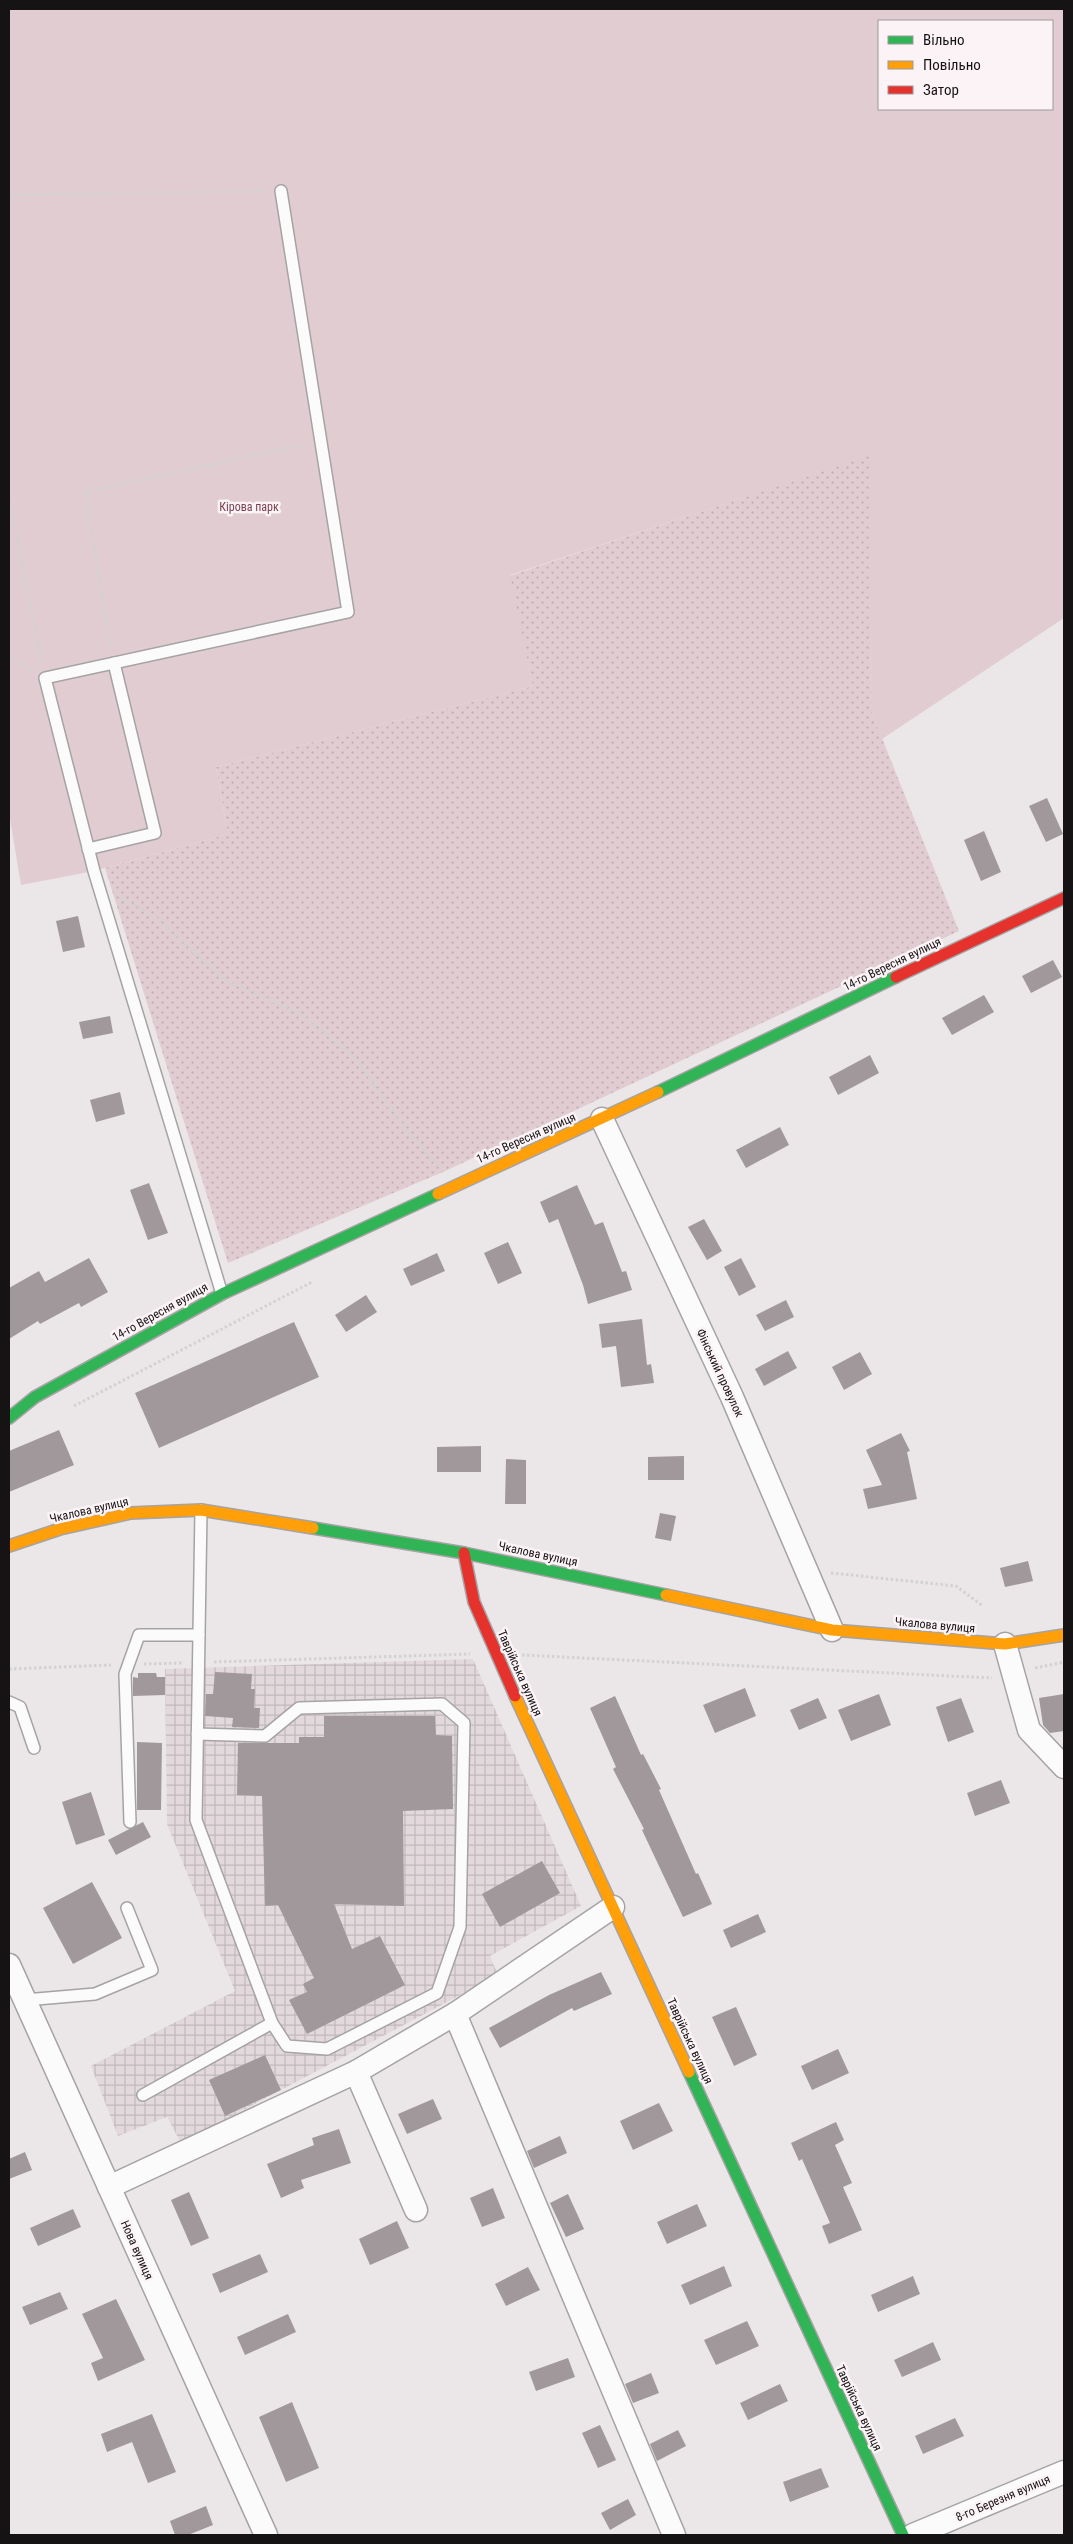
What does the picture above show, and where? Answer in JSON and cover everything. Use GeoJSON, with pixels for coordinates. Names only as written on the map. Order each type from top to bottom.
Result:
{"type":"FeatureCollection","features":[{"type":"Feature","properties":{"kind":"street","name":"14-го Вересня вулиця"},"geometry":{"type":"LineString","coordinates":[[9,1418],[35,1397],[222,1294],[602,1118],[959,946],[1064,898]]}},
{"type":"Feature","properties":{"kind":"street","name":"Фінський провулок"},"geometry":{"type":"LineString","coordinates":[[602,1118],[732,1397],[832,1630]]}},
{"type":"Feature","properties":{"kind":"street","name":"Чкалова вулиця"},"geometry":{"type":"LineString","coordinates":[[9,1546],[60,1530],[131,1513],[201,1510],[464,1553],[832,1630],[1005,1644],[1064,1635]]}},
{"type":"Feature","properties":{"kind":"street","name":"Таврійська вулиця"},"geometry":{"type":"LineString","coordinates":[[464,1553],[474,1602],[495,1653],[903,2535]]}},
{"type":"Feature","properties":{"kind":"street"},"geometry":{"type":"LineString","coordinates":[[1005,1644],[1029,1730],[1064,1768]]}},
{"type":"Feature","properties":{"kind":"street"},"geometry":{"type":"LineString","coordinates":[[109,2187],[356,2072],[455,2014],[613,1907]]}},
{"type":"Feature","properties":{"kind":"street","name":"Нова вулиця"},"geometry":{"type":"LineString","coordinates":[[9,1965],[266,2535]]}},
{"type":"Feature","properties":{"kind":"street"},"geometry":{"type":"LineString","coordinates":[[455,2014],[674,2535]]}},
{"type":"Feature","properties":{"kind":"street"},"geometry":{"type":"LineString","coordinates":[[356,2072],[416,2210]]}},
{"type":"Feature","properties":{"kind":"street","name":"8-го Березня вулиця"},"geometry":{"type":"LineString","coordinates":[[913,2535],[1064,2472]]}},
{"type":"Feature","properties":{"kind":"lane"},"geometry":{"type":"LineString","coordinates":[[222,1294],[88,849],[45,678],[348,612],[281,191]]}},
{"type":"Feature","properties":{"kind":"lane"},"geometry":{"type":"LineString","coordinates":[[88,849],[155,833],[114,663]]}},
{"type":"Feature","properties":{"kind":"lane"},"geometry":{"type":"LineString","coordinates":[[197,1734],[265,1736],[299,1708],[442,1704],[464,1723],[460,1927],[437,1993],[327,2049],[287,2046],[272,2023],[196,1820],[197,1734],[199,1662],[201,1510]]}},
{"type":"Feature","properties":{"kind":"lane"},"geometry":{"type":"LineString","coordinates":[[130,1822],[125,1674],[139,1634],[199,1636]]}},
{"type":"Feature","properties":{"kind":"lane"},"geometry":{"type":"LineString","coordinates":[[9,1702],[20,1707],[34,1748]]}},
{"type":"Feature","properties":{"kind":"lane"},"geometry":{"type":"LineString","coordinates":[[25,2000],[95,1994],[152,1970],[127,1908]]}},
{"type":"Feature","properties":{"kind":"lane"},"geometry":{"type":"LineString","coordinates":[[143,2095],[272,2023]]}},
{"type":"Feature","properties":{"kind":"path"},"geometry":{"type":"LineString","coordinates":[[9,195],[281,191]]}},
{"type":"Feature","properties":{"kind":"path"},"geometry":{"type":"LineString","coordinates":[[114,663],[85,492],[321,441]]}},
{"type":"Feature","properties":{"kind":"path"},"geometry":{"type":"LineString","coordinates":[[9,497],[45,678]]}},
{"type":"Feature","properties":{"kind":"path"},"geometry":{"type":"LineString","coordinates":[[9,656],[45,678]]}},
{"type":"Feature","properties":{"kind":"path"},"geometry":{"type":"LineString","coordinates":[[102,896],[126,900],[157,918],[222,978],[308,1018],[358,1061],[399,1121],[443,1172],[458,1184]]}},
{"type":"Feature","properties":{"kind":"path"},"geometry":{"type":"LineString","coordinates":[[826,1564],[830,1573],[956,1586],[983,1606]]}},
{"type":"Feature","properties":{"kind":"path"},"geometry":{"type":"LineString","coordinates":[[9,1669],[495,1653],[994,1678],[1064,1662]]}},
{"type":"Feature","properties":{"kind":"shaded area"},"geometry":{"type":"Polygon","coordinates":[[[473,1659],[581,1906],[490,1956],[498,1975],[181,2143],[167,2117],[118,2136],[91,2066],[235,1991],[167,1824],[165,1669],[473,1659]]]}},
{"type":"Feature","properties":{"kind":"green space","name":"Кірова парк"},"geometry":{"type":"Polygon","coordinates":[[[9,9],[1064,9],[1064,618],[882,739],[872,713],[869,456],[510,575],[533,686],[216,767],[228,834],[94,871],[21,885],[9,813],[9,9]]]}},
{"type":"Feature","properties":{"kind":"green space"},"geometry":{"type":"Polygon","coordinates":[[[870,455],[872,713],[959,931],[443,1172],[228,1263],[105,868],[228,834],[216,767],[533,686],[509,576],[870,455]]]}},
{"type":"Feature","properties":{"kind":"building"},"geometry":{"type":"Polygon","coordinates":[[[1047,798],[1063,834],[1046,842],[1029,806],[1047,798]]]}},
{"type":"Feature","properties":{"kind":"building"},"geometry":{"type":"Polygon","coordinates":[[[984,831],[1001,872],[981,881],[964,840],[984,831]]]}},
{"type":"Feature","properties":{"kind":"building"},"geometry":{"type":"Polygon","coordinates":[[[78,916],[85,947],[63,952],[56,921],[78,916]]]}},
{"type":"Feature","properties":{"kind":"building"},"geometry":{"type":"Polygon","coordinates":[[[1053,960],[1062,977],[1031,993],[1022,976],[1053,960]]]}},
{"type":"Feature","properties":{"kind":"building"},"geometry":{"type":"Polygon","coordinates":[[[984,995],[994,1012],[952,1035],[942,1018],[984,995]]]}},
{"type":"Feature","properties":{"kind":"building"},"geometry":{"type":"Polygon","coordinates":[[[110,1016],[113,1033],[83,1039],[79,1022],[110,1016]]]}},
{"type":"Feature","properties":{"kind":"building"},"geometry":{"type":"Polygon","coordinates":[[[870,1055],[879,1073],[838,1095],[829,1077],[870,1055]]]}},
{"type":"Feature","properties":{"kind":"building"},"geometry":{"type":"Polygon","coordinates":[[[120,1092],[125,1114],[96,1122],[90,1100],[120,1092]]]}},
{"type":"Feature","properties":{"kind":"building"},"geometry":{"type":"Polygon","coordinates":[[[780,1127],[789,1145],[746,1168],[736,1150],[780,1127]]]}},
{"type":"Feature","properties":{"kind":"building"},"geometry":{"type":"Polygon","coordinates":[[[149,1183],[168,1233],[148,1240],[130,1190],[149,1183]]]}},
{"type":"Feature","properties":{"kind":"building"},"geometry":{"type":"Polygon","coordinates":[[[577,1185],[595,1225],[603,1222],[622,1272],[626,1271],[632,1290],[588,1304],[583,1285],[558,1219],[549,1223],[540,1202],[577,1185]]]}},
{"type":"Feature","properties":{"kind":"building"},"geometry":{"type":"Polygon","coordinates":[[[704,1219],[722,1251],[707,1260],[688,1227],[704,1219]]]}},
{"type":"Feature","properties":{"kind":"building"},"geometry":{"type":"Polygon","coordinates":[[[508,1242],[522,1273],[498,1284],[484,1253],[508,1242]]]}},
{"type":"Feature","properties":{"kind":"building"},"geometry":{"type":"Polygon","coordinates":[[[437,1253],[445,1271],[411,1286],[403,1269],[437,1253]]]}},
{"type":"Feature","properties":{"kind":"building"},"geometry":{"type":"Polygon","coordinates":[[[89,1258],[108,1292],[81,1307],[79,1303],[40,1324],[38,1321],[9,1339],[9,1288],[39,1271],[45,1282],[89,1258]]]}},
{"type":"Feature","properties":{"kind":"building"},"geometry":{"type":"Polygon","coordinates":[[[741,1258],[756,1287],[739,1296],[724,1267],[741,1258]]]}},
{"type":"Feature","properties":{"kind":"building"},"geometry":{"type":"Polygon","coordinates":[[[366,1295],[377,1312],[346,1332],[335,1315],[366,1295]]]}},
{"type":"Feature","properties":{"kind":"building"},"geometry":{"type":"Polygon","coordinates":[[[786,1300],[794,1317],[765,1331],[756,1315],[786,1300]]]}},
{"type":"Feature","properties":{"kind":"building"},"geometry":{"type":"Polygon","coordinates":[[[642,1319],[647,1365],[651,1364],[654,1383],[621,1387],[616,1346],[602,1348],[599,1324],[642,1319]]]}},
{"type":"Feature","properties":{"kind":"building"},"geometry":{"type":"Polygon","coordinates":[[[294,1322],[319,1377],[159,1448],[135,1393],[294,1322]]]}},
{"type":"Feature","properties":{"kind":"building"},"geometry":{"type":"Polygon","coordinates":[[[788,1351],[797,1368],[764,1386],[755,1369],[788,1351]]]}},
{"type":"Feature","properties":{"kind":"building"},"geometry":{"type":"Polygon","coordinates":[[[860,1352],[872,1374],[844,1390],[832,1367],[860,1352]]]}},
{"type":"Feature","properties":{"kind":"building"},"geometry":{"type":"Polygon","coordinates":[[[59,1430],[74,1465],[9,1492],[9,1451],[59,1430]]]}},
{"type":"Feature","properties":{"kind":"building"},"geometry":{"type":"Polygon","coordinates":[[[901,1433],[910,1451],[907,1452],[917,1499],[868,1509],[863,1489],[882,1485],[866,1450],[901,1433]]]}},
{"type":"Feature","properties":{"kind":"building"},"geometry":{"type":"Polygon","coordinates":[[[481,1446],[481,1472],[437,1472],[437,1447],[481,1446]]]}},
{"type":"Feature","properties":{"kind":"building"},"geometry":{"type":"Polygon","coordinates":[[[684,1456],[684,1480],[648,1480],[648,1457],[684,1456]]]}},
{"type":"Feature","properties":{"kind":"building"},"geometry":{"type":"Polygon","coordinates":[[[506,1459],[526,1460],[526,1504],[505,1504],[506,1459]]]}},
{"type":"Feature","properties":{"kind":"building"},"geometry":{"type":"Polygon","coordinates":[[[660,1513],[676,1516],[671,1541],[655,1538],[660,1513]]]}},
{"type":"Feature","properties":{"kind":"building"},"geometry":{"type":"Polygon","coordinates":[[[1028,1561],[1033,1581],[1005,1587],[1000,1568],[1028,1561]]]}},
{"type":"Feature","properties":{"kind":"building"},"geometry":{"type":"Polygon","coordinates":[[[215,1672],[252,1674],[251,1689],[255,1689],[254,1708],[260,1708],[259,1728],[232,1727],[233,1718],[205,1716],[206,1694],[213,1694],[215,1672]]]}},
{"type":"Feature","properties":{"kind":"building"},"geometry":{"type":"Polygon","coordinates":[[[138,1673],[156,1673],[157,1677],[165,1677],[165,1695],[133,1696],[133,1677],[138,1678],[138,1673]]]}},
{"type":"Feature","properties":{"kind":"building"},"geometry":{"type":"Polygon","coordinates":[[[745,1688],[756,1716],[715,1733],[703,1705],[745,1688]]]}},
{"type":"Feature","properties":{"kind":"building"},"geometry":{"type":"Polygon","coordinates":[[[879,1694],[891,1725],[851,1741],[838,1710],[879,1694]]]}},
{"type":"Feature","properties":{"kind":"building"},"geometry":{"type":"Polygon","coordinates":[[[1064,1694],[1064,1731],[1050,1733],[1043,1725],[1039,1698],[1064,1694]]]}},
{"type":"Feature","properties":{"kind":"building"},"geometry":{"type":"Polygon","coordinates":[[[615,1696],[641,1755],[643,1754],[661,1789],[659,1790],[696,1874],[698,1873],[712,1904],[683,1917],[642,1830],[644,1829],[613,1769],[616,1767],[590,1708],[615,1696]]]}},
{"type":"Feature","properties":{"kind":"building"},"geometry":{"type":"Polygon","coordinates":[[[818,1698],[827,1718],[799,1730],[790,1710],[818,1698]]]}},
{"type":"Feature","properties":{"kind":"building"},"geometry":{"type":"Polygon","coordinates":[[[961,1698],[974,1732],[948,1742],[936,1707],[961,1698]]]}},
{"type":"Feature","properties":{"kind":"building"},"geometry":{"type":"Polygon","coordinates":[[[324,1716],[435,1716],[436,1735],[452,1736],[453,1809],[403,1811],[404,1906],[334,1904],[352,1949],[380,1936],[405,1985],[307,2034],[289,2000],[307,1992],[303,1984],[314,1978],[278,1905],[265,1906],[262,1796],[237,1795],[238,1743],[299,1743],[299,1737],[324,1737],[324,1716]]]}},
{"type":"Feature","properties":{"kind":"building"},"geometry":{"type":"Polygon","coordinates":[[[137,1742],[162,1743],[161,1810],[137,1810],[137,1742]]]}},
{"type":"Feature","properties":{"kind":"building"},"geometry":{"type":"Polygon","coordinates":[[[1001,1780],[1010,1803],[975,1816],[967,1793],[1001,1780]]]}},
{"type":"Feature","properties":{"kind":"building"},"geometry":{"type":"Polygon","coordinates":[[[91,1792],[105,1835],[76,1845],[62,1802],[91,1792]]]}},
{"type":"Feature","properties":{"kind":"building"},"geometry":{"type":"Polygon","coordinates":[[[143,1822],[151,1837],[116,1855],[108,1840],[143,1822]]]}},
{"type":"Feature","properties":{"kind":"building"},"geometry":{"type":"Polygon","coordinates":[[[542,1861],[560,1893],[500,1927],[482,1894],[542,1861]]]}},
{"type":"Feature","properties":{"kind":"building"},"geometry":{"type":"Polygon","coordinates":[[[92,1882],[122,1938],[73,1964],[43,1908],[92,1882]]]}},
{"type":"Feature","properties":{"kind":"building"},"geometry":{"type":"Polygon","coordinates":[[[758,1914],[766,1932],[731,1948],[723,1930],[758,1914]]]}},
{"type":"Feature","properties":{"kind":"building"},"geometry":{"type":"Polygon","coordinates":[[[601,1972],[612,1994],[574,2011],[572,2008],[500,2048],[489,2028],[549,1995],[601,1972]]]}},
{"type":"Feature","properties":{"kind":"building"},"geometry":{"type":"Polygon","coordinates":[[[736,2007],[757,2055],[734,2066],[712,2017],[736,2007]]]}},
{"type":"Feature","properties":{"kind":"building"},"geometry":{"type":"Polygon","coordinates":[[[838,2049],[849,2073],[812,2090],[801,2066],[838,2049]]]}},
{"type":"Feature","properties":{"kind":"building"},"geometry":{"type":"Polygon","coordinates":[[[265,2055],[281,2090],[225,2116],[209,2080],[265,2055]]]}},
{"type":"Feature","properties":{"kind":"building"},"geometry":{"type":"Polygon","coordinates":[[[433,2099],[442,2119],[407,2134],[398,2114],[433,2099]]]}},
{"type":"Feature","properties":{"kind":"building"},"geometry":{"type":"Polygon","coordinates":[[[659,2103],[673,2131],[633,2150],[620,2121],[659,2103]]]}},
{"type":"Feature","properties":{"kind":"building"},"geometry":{"type":"Polygon","coordinates":[[[836,2122],[844,2140],[835,2145],[852,2183],[843,2187],[862,2230],[829,2244],[822,2226],[830,2223],[802,2159],[799,2161],[791,2143],[836,2122]]]}},
{"type":"Feature","properties":{"kind":"building"},"geometry":{"type":"Polygon","coordinates":[[[339,2129],[351,2163],[301,2180],[304,2188],[281,2198],[267,2164],[314,2145],[312,2138],[339,2129]]]}},
{"type":"Feature","properties":{"kind":"building"},"geometry":{"type":"Polygon","coordinates":[[[560,2136],[567,2153],[534,2168],[527,2151],[560,2136]]]}},
{"type":"Feature","properties":{"kind":"building"},"geometry":{"type":"Polygon","coordinates":[[[25,2152],[32,2170],[9,2179],[9,2159],[25,2152]]]}},
{"type":"Feature","properties":{"kind":"building"},"geometry":{"type":"Polygon","coordinates":[[[493,2188],[505,2218],[482,2227],[470,2198],[493,2188]]]}},
{"type":"Feature","properties":{"kind":"building"},"geometry":{"type":"Polygon","coordinates":[[[189,2192],[209,2238],[191,2246],[171,2200],[189,2192]]]}},
{"type":"Feature","properties":{"kind":"building"},"geometry":{"type":"Polygon","coordinates":[[[568,2194],[584,2229],[566,2237],[550,2203],[568,2194]]]}},
{"type":"Feature","properties":{"kind":"building"},"geometry":{"type":"Polygon","coordinates":[[[697,2204],[707,2226],[667,2244],[657,2222],[697,2204]]]}},
{"type":"Feature","properties":{"kind":"building"},"geometry":{"type":"Polygon","coordinates":[[[73,2209],[81,2227],[38,2246],[30,2228],[73,2209]]]}},
{"type":"Feature","properties":{"kind":"building"},"geometry":{"type":"Polygon","coordinates":[[[397,2221],[409,2248],[370,2265],[359,2239],[397,2221]]]}},
{"type":"Feature","properties":{"kind":"building"},"geometry":{"type":"Polygon","coordinates":[[[260,2254],[268,2272],[220,2293],[212,2274],[260,2254]]]}},
{"type":"Feature","properties":{"kind":"building"},"geometry":{"type":"Polygon","coordinates":[[[724,2266],[732,2286],[690,2305],[681,2285],[724,2266]]]}},
{"type":"Feature","properties":{"kind":"building"},"geometry":{"type":"Polygon","coordinates":[[[528,2267],[540,2290],[506,2306],[495,2284],[528,2267]]]}},
{"type":"Feature","properties":{"kind":"building"},"geometry":{"type":"Polygon","coordinates":[[[913,2276],[920,2294],[878,2312],[871,2295],[913,2276]]]}},
{"type":"Feature","properties":{"kind":"building"},"geometry":{"type":"Polygon","coordinates":[[[60,2292],[68,2309],[30,2325],[22,2307],[60,2292]]]}},
{"type":"Feature","properties":{"kind":"building"},"geometry":{"type":"Polygon","coordinates":[[[116,2299],[145,2360],[98,2381],[91,2363],[103,2358],[82,2314],[116,2299]]]}},
{"type":"Feature","properties":{"kind":"building"},"geometry":{"type":"Polygon","coordinates":[[[288,2314],[296,2332],[245,2355],[237,2337],[288,2314]]]}},
{"type":"Feature","properties":{"kind":"building"},"geometry":{"type":"Polygon","coordinates":[[[747,2321],[759,2346],[716,2365],[704,2340],[747,2321]]]}},
{"type":"Feature","properties":{"kind":"building"},"geometry":{"type":"Polygon","coordinates":[[[933,2342],[941,2360],[902,2377],[894,2360],[933,2342]]]}},
{"type":"Feature","properties":{"kind":"building"},"geometry":{"type":"Polygon","coordinates":[[[568,2358],[575,2377],[536,2391],[529,2372],[568,2358]]]}},
{"type":"Feature","properties":{"kind":"building"},"geometry":{"type":"Polygon","coordinates":[[[651,2373],[659,2393],[633,2403],[625,2384],[651,2373]]]}},
{"type":"Feature","properties":{"kind":"building"},"geometry":{"type":"Polygon","coordinates":[[[780,2384],[788,2401],[748,2420],[740,2403],[780,2384]]]}},
{"type":"Feature","properties":{"kind":"building"},"geometry":{"type":"Polygon","coordinates":[[[292,2402],[319,2468],[286,2482],[259,2417],[292,2402]]]}},
{"type":"Feature","properties":{"kind":"building"},"geometry":{"type":"Polygon","coordinates":[[[152,2414],[176,2472],[148,2483],[132,2442],[107,2452],[101,2434],[152,2414]]]}},
{"type":"Feature","properties":{"kind":"building"},"geometry":{"type":"Polygon","coordinates":[[[955,2418],[964,2436],[923,2454],[915,2436],[955,2418]]]}},
{"type":"Feature","properties":{"kind":"building"},"geometry":{"type":"Polygon","coordinates":[[[600,2425],[616,2460],[598,2468],[582,2433],[600,2425]]]}},
{"type":"Feature","properties":{"kind":"building"},"geometry":{"type":"Polygon","coordinates":[[[678,2430],[686,2446],[657,2461],[650,2444],[678,2430]]]}},
{"type":"Feature","properties":{"kind":"building"},"geometry":{"type":"Polygon","coordinates":[[[821,2468],[829,2487],[790,2502],[783,2482],[821,2468]]]}},
{"type":"Feature","properties":{"kind":"building"},"geometry":{"type":"Polygon","coordinates":[[[628,2499],[636,2515],[610,2530],[601,2513],[628,2499]]]}},
{"type":"Feature","properties":{"kind":"building"},"geometry":{"type":"Polygon","coordinates":[[[206,2506],[213,2525],[188,2535],[175,2535],[170,2521],[206,2506]]]}},
{"type":"Feature","properties":{"kind":"traffic: fast"},"geometry":{"type":"LineString","coordinates":[[658,1092],[896,977]]}},
{"type":"Feature","properties":{"kind":"traffic: fast"},"geometry":{"type":"LineString","coordinates":[[9,1418],[35,1397],[222,1294],[438,1194]]}},
{"type":"Feature","properties":{"kind":"traffic: fast"},"geometry":{"type":"LineString","coordinates":[[313,1528],[464,1553],[666,1595]]}},
{"type":"Feature","properties":{"kind":"traffic: fast"},"geometry":{"type":"LineString","coordinates":[[689,2072],[903,2535]]}},
{"type":"Feature","properties":{"kind":"traffic: slow"},"geometry":{"type":"LineString","coordinates":[[438,1194],[658,1092]]}},
{"type":"Feature","properties":{"kind":"traffic: slow"},"geometry":{"type":"LineString","coordinates":[[9,1546],[60,1529],[131,1513],[201,1510],[313,1528]]}},
{"type":"Feature","properties":{"kind":"traffic: slow"},"geometry":{"type":"LineString","coordinates":[[666,1595],[832,1630],[1005,1644],[1064,1635]]}},
{"type":"Feature","properties":{"kind":"traffic: slow"},"geometry":{"type":"LineString","coordinates":[[515,1696],[689,2072]]}},
{"type":"Feature","properties":{"kind":"traffic: jam"},"geometry":{"type":"LineString","coordinates":[[896,977],[1064,898]]}},
{"type":"Feature","properties":{"kind":"traffic: jam"},"geometry":{"type":"LineString","coordinates":[[464,1553],[474,1602],[515,1696]]}}]}
